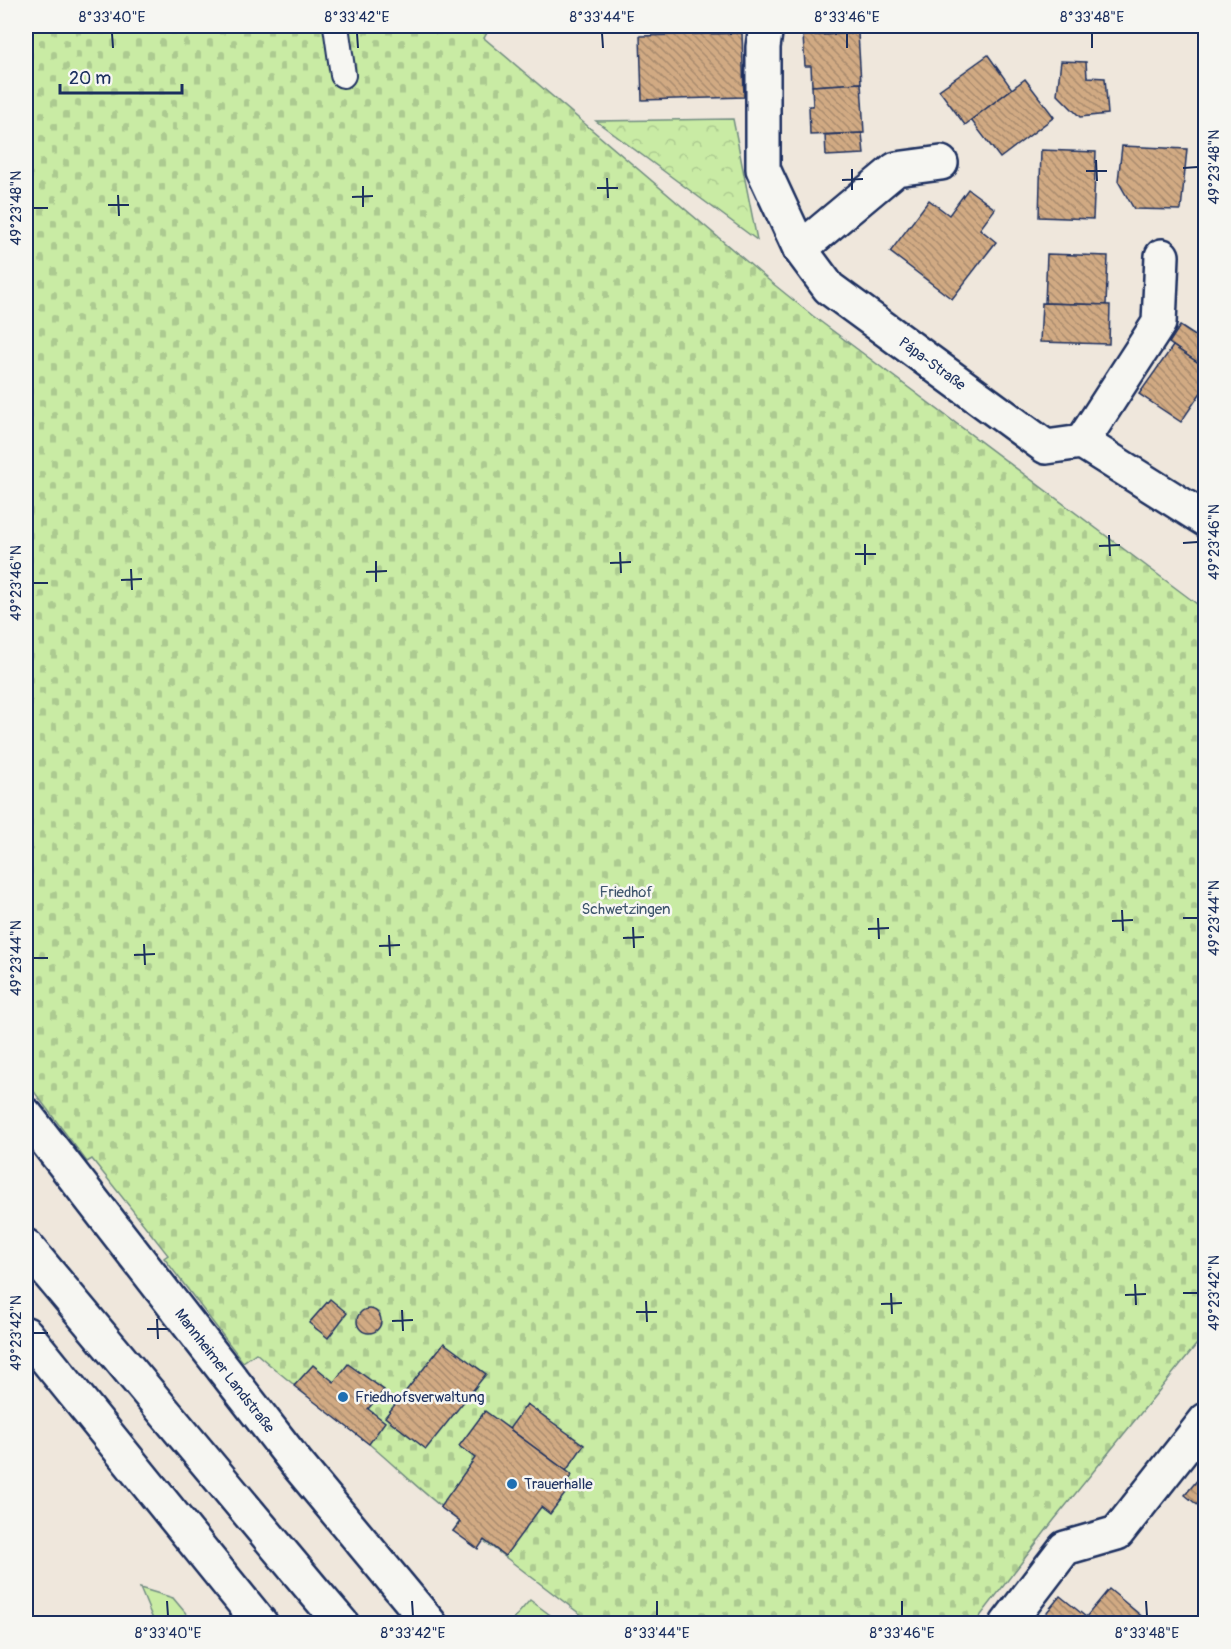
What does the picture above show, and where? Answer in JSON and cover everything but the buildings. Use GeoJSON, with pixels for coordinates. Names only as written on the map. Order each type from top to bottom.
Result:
{"type":"FeatureCollection","features":[{"type":"Feature","properties":{"kind":"street","name":"Pápa-Straße"},"geometry":{"type":"LineString","coordinates":[[766,26],[763,47],[763,169],[800,249],[830,288],[1046,447],[1082,442]]}},
{"type":"Feature","properties":{"kind":"street"},"geometry":{"type":"LineString","coordinates":[[800,249],[896,169],[941,163]]}},
{"type":"Feature","properties":{"kind":"street"},"geometry":{"type":"LineString","coordinates":[[1162,255],[1159,323],[1082,442],[1206,520]]}},
{"type":"Feature","properties":{"kind":"street","name":"Mannheimer Landstraße"},"geometry":{"type":"LineString","coordinates":[[26,1115],[298,1465],[430,1623]]}},
{"type":"Feature","properties":{"kind":"street"},"geometry":{"type":"LineString","coordinates":[[26,1246],[342,1623]]}},
{"type":"Feature","properties":{"kind":"street"},"geometry":{"type":"LineString","coordinates":[[26,1334],[261,1623]]}},
{"type":"Feature","properties":{"kind":"street"},"geometry":{"type":"LineString","coordinates":[[1007,1623],[1065,1548],[1117,1533],[1206,1420]]}},
{"type":"Feature","properties":{"kind":"lane"},"geometry":{"type":"LineString","coordinates":[[336,26],[343,75]]}},
{"type":"Feature","properties":{"kind":"green space","name":"Friedhof Schwetzingen"},"geometry":{"type":"Polygon","coordinates":[[[26,26],[491,26],[484,38],[766,278],[813,316],[1205,610],[1205,1334],[1054,1520],[975,1623],[592,1623],[484,1541],[453,1531],[460,1521],[256,1353],[243,1362],[164,1258],[168,1255],[92,1159],[87,1162],[26,1081],[26,26]]]}},
{"type":"Feature","properties":{"kind":"green space"},"geometry":{"type":"Polygon","coordinates":[[[733,119],[757,240],[596,121],[733,119]]]}},
{"type":"Feature","properties":{"kind":"green space"},"geometry":{"type":"Polygon","coordinates":[[[140,1588],[173,1598],[194,1623],[153,1623],[140,1588]]]}},
{"type":"Feature","properties":{"kind":"green space"},"geometry":{"type":"Polygon","coordinates":[[[530,1600],[561,1623],[545,1623],[538,1618],[532,1623],[510,1623],[530,1600]]]}},
{"type":"Feature","properties":{"kind":"place","name":"Friedhofsverwaltung"},"geometry":{"type":"Point","coordinates":[343,1397]}},
{"type":"Feature","properties":{"kind":"place","name":"Trauerhalle"},"geometry":{"type":"Point","coordinates":[512,1484]}}]}
